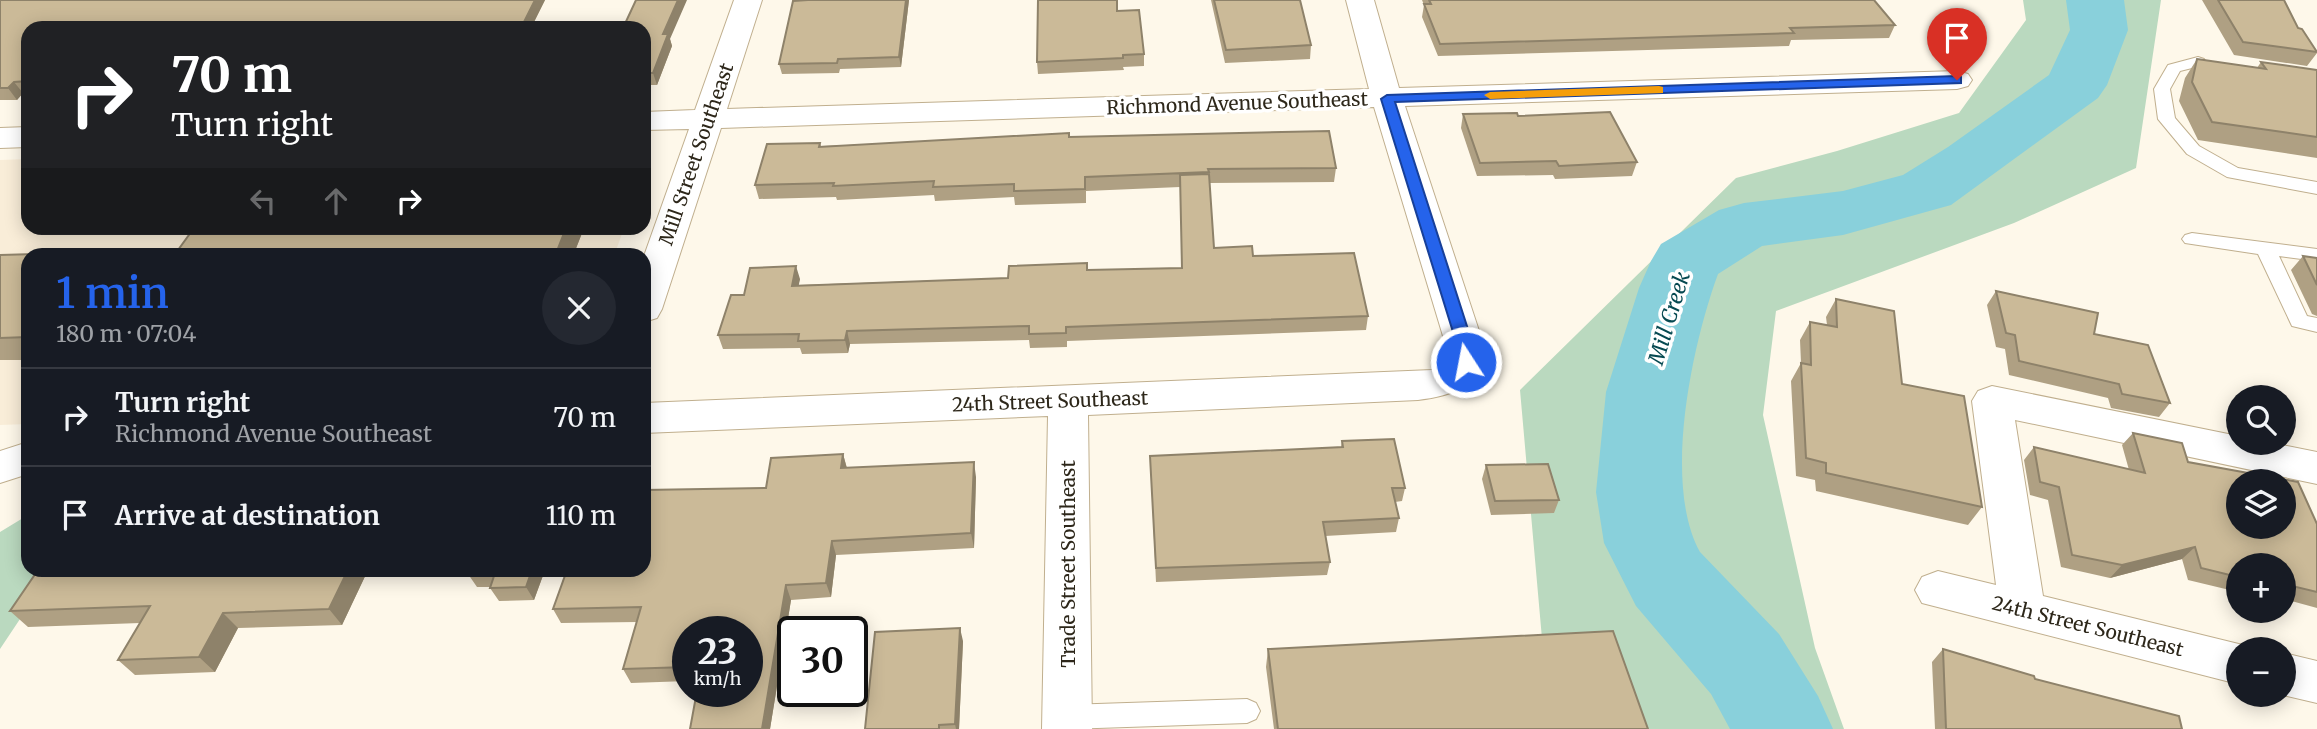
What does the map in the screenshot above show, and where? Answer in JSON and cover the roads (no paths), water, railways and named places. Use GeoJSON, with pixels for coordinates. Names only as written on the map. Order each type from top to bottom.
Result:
{"type":"FeatureCollection","features":[{"type":"Feature","properties":{"kind":"street","name":"Mill Street Southeast"},"geometry":{"type":"LineString","coordinates":[[651,288],[748,0]]}},
{"type":"Feature","properties":{"kind":"street"},"geometry":{"type":"LineString","coordinates":[[1360,0],[1387,99]]}},
{"type":"Feature","properties":{"kind":"street","name":"Richmond Avenue Southeast"},"geometry":{"type":"LineString","coordinates":[[651,121],[1957,80]]}},
{"type":"Feature","properties":{"kind":"street","name":"24th Street Southeast"},"geometry":{"type":"LineString","coordinates":[[651,418],[1438,384],[1455,376],[1466,362],[1465,345],[1387,99]]}},
{"type":"Feature","properties":{"kind":"street"},"geometry":{"type":"LineString","coordinates":[[0,138],[21,137]]}},
{"type":"Feature","properties":{"kind":"street","name":"Trade Street Southeast"},"geometry":{"type":"LineString","coordinates":[[1067,723],[1068,400]]}},
{"type":"Feature","properties":{"kind":"street"},"geometry":{"type":"LineString","coordinates":[[2022,610],[1992,401],[2317,468]]}},
{"type":"Feature","properties":{"kind":"street"},"geometry":{"type":"LineString","coordinates":[[0,467],[21,460]]}},
{"type":"Feature","properties":{"kind":"street","name":"24th Street Southeast"},"geometry":{"type":"LineString","coordinates":[[1938,590],[2226,660]]}},
{"type":"Feature","properties":{"kind":"street"},"geometry":{"type":"LineString","coordinates":[[2296,677],[2317,682]]}},
{"type":"Feature","properties":{"kind":"lane"},"geometry":{"type":"LineString","coordinates":[[2211,64],[2174,68],[2162,89],[2167,119],[2193,150],[2233,173],[2317,188]]}},
{"type":"Feature","properties":{"kind":"lane"},"geometry":{"type":"LineString","coordinates":[[2192,239],[2317,255]]}},
{"type":"Feature","properties":{"kind":"lane"},"geometry":{"type":"LineString","coordinates":[[2265,247],[2299,321],[2317,325]]}},
{"type":"Feature","properties":{"kind":"lane"},"geometry":{"type":"LineString","coordinates":[[1067,723],[1247,711]]}},
{"type":"Feature","properties":{"kind":"waterway","name":"Mill Creek"},"geometry":{"type":"LineString","coordinates":[[1783,729],[1745,664],[1668,579],[1649,543],[1639,492],[1646,392],[1676,288],[1687,261],[1744,226],[1843,213],[1927,190],[1972,161],[2076,85],[2099,30],[2095,0]]}}]}
